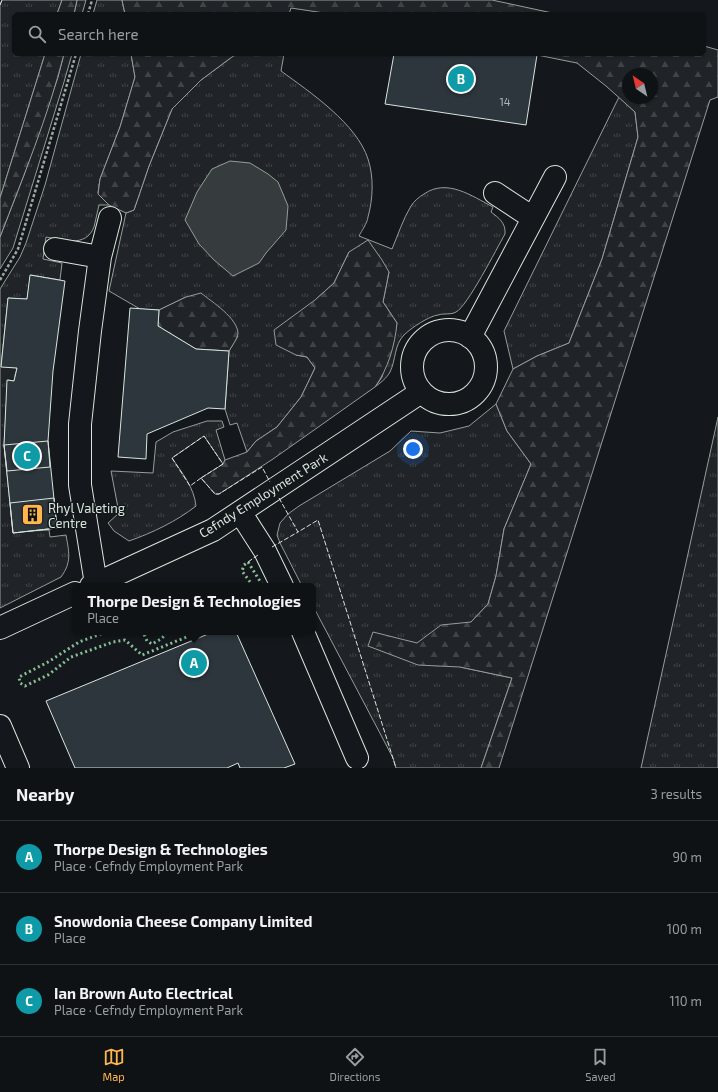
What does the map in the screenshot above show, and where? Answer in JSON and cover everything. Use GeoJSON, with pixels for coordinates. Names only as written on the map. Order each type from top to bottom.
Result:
{"type":"FeatureCollection","features":[{"type":"Feature","properties":{"kind":"street"},"geometry":{"type":"LineString","coordinates":[[470,337],[555,177]]}},
{"type":"Feature","properties":{"kind":"street"},"geometry":{"type":"LineString","coordinates":[[495,193],[533,218]]}},
{"type":"Feature","properties":{"kind":"street","name":"Cefndy Employment Park"},"geometry":{"type":"LineString","coordinates":[[93,583],[80,485],[80,424],[100,257],[110,218]]}},
{"type":"Feature","properties":{"kind":"street"},"geometry":{"type":"LineString","coordinates":[[55,249],[100,257]]}},
{"type":"Feature","properties":{"kind":"street"},"geometry":{"type":"LineString","coordinates":[[448,331],[459,332],[470,337],[479,346],[484,357],[486,369],[483,381],[476,392],[467,400],[455,404],[442,404],[431,400],[421,392],[415,382],[412,370],[413,358],[418,348],[426,339],[436,333],[448,331]]}},
{"type":"Feature","properties":{"kind":"street","name":"Cefndy Employment Park"},"geometry":{"type":"LineString","coordinates":[[97,583],[214,530],[421,392]]}},
{"type":"Feature","properties":{"kind":"street"},"geometry":{"type":"LineString","coordinates":[[240,512],[265,551],[281,583]]}},
{"type":"Feature","properties":{"kind":"street"},"geometry":{"type":"LineString","coordinates":[[0,628],[72,594]]}},
{"type":"Feature","properties":{"kind":"street"},"geometry":{"type":"LineString","coordinates":[[304,635],[357,758]]}},
{"type":"Feature","properties":{"kind":"street"},"geometry":{"type":"LineString","coordinates":[[0,726],[18,768]]}},
{"type":"Feature","properties":{"kind":"path"},"geometry":{"type":"LineString","coordinates":[[89,12],[92,0]]}},
{"type":"Feature","properties":{"kind":"path"},"geometry":{"type":"LineString","coordinates":[[0,280],[18,249],[75,56]]}},
{"type":"Feature","properties":{"kind":"green space"},"geometry":{"type":"Polygon","coordinates":[[[2,0],[62,0],[58,12],[12,12],[12,56],[44,56],[0,198],[0,5],[2,0]]]}},
{"type":"Feature","properties":{"kind":"green space"},"geometry":{"type":"Polygon","coordinates":[[[62,0],[77,0],[74,12],[58,12],[62,0]]]}},
{"type":"Feature","properties":{"kind":"green space"},"geometry":{"type":"Polygon","coordinates":[[[77,0],[86,0],[83,12],[74,12],[77,0]]]}},
{"type":"Feature","properties":{"kind":"green space"},"geometry":{"type":"Polygon","coordinates":[[[97,0],[122,0],[125,12],[94,12],[97,0]]]}},
{"type":"Feature","properties":{"kind":"green space"},"geometry":{"type":"Polygon","coordinates":[[[122,0],[492,0],[548,12],[318,12],[291,8],[290,12],[125,12],[122,0]]]}},
{"type":"Feature","properties":{"kind":"green space"},"geometry":{"type":"Polygon","coordinates":[[[706,47],[718,50],[718,97],[710,100],[499,768],[481,768],[512,678],[460,667],[418,665],[368,646],[373,632],[417,643],[441,625],[471,622],[488,604],[496,576],[504,529],[531,464],[507,431],[496,404],[513,369],[537,356],[569,343],[602,259],[638,137],[635,112],[626,104],[658,104],[658,68],[622,68],[622,100],[577,63],[542,56],[706,56],[706,47]]]}},
{"type":"Feature","properties":{"kind":"green space"},"geometry":{"type":"Polygon","coordinates":[[[44,56],[63,56],[43,124],[0,237],[0,198],[44,56]]]}},
{"type":"Feature","properties":{"kind":"green space"},"geometry":{"type":"Polygon","coordinates":[[[63,56],[71,56],[13,248],[0,269],[0,237],[24,175],[58,77],[63,56]]]}},
{"type":"Feature","properties":{"kind":"green space"},"geometry":{"type":"Polygon","coordinates":[[[80,56],[131,56],[135,77],[120,127],[100,179],[98,193],[109,205],[99,205],[94,227],[90,234],[85,238],[66,241],[46,237],[43,259],[62,263],[60,280],[31,275],[27,299],[8,298],[1,366],[17,368],[14,381],[8,380],[4,445],[13,532],[49,530],[50,537],[66,535],[69,557],[67,566],[61,577],[0,608],[0,289],[20,257],[45,185],[80,56]]]}},
{"type":"Feature","properties":{"kind":"green space"},"geometry":{"type":"Polygon","coordinates":[[[131,56],[233,56],[201,80],[172,109],[149,166],[134,210],[126,213],[109,205],[98,194],[100,179],[120,127],[135,77],[131,56]]]}},
{"type":"Feature","properties":{"kind":"green space"},"geometry":{"type":"Polygon","coordinates":[[[233,56],[284,56],[281,71],[318,99],[343,121],[354,133],[368,159],[372,181],[372,195],[367,222],[359,236],[392,249],[406,216],[414,202],[424,194],[442,188],[459,190],[493,207],[491,212],[501,221],[505,230],[505,234],[482,276],[461,308],[454,313],[440,314],[425,320],[404,335],[398,343],[390,372],[375,387],[382,377],[397,323],[383,302],[389,272],[349,252],[334,283],[315,300],[296,355],[307,357],[315,368],[301,397],[277,427],[256,441],[247,452],[237,423],[230,425],[225,409],[229,351],[238,336],[186,297],[159,310],[140,309],[109,291],[126,213],[134,210],[149,166],[172,109],[201,80],[233,56]]]}},
{"type":"Feature","properties":{"kind":"green space"},"geometry":{"type":"Polygon","coordinates":[[[619,97],[622,100],[622,104],[626,104],[635,112],[638,137],[602,259],[569,343],[537,356],[513,369],[504,331],[619,97]]]}},
{"type":"Feature","properties":{"kind":"green space"},"geometry":{"type":"Polygon","coordinates":[[[368,240],[389,272],[383,302],[397,323],[395,340],[380,380],[375,387],[273,459],[219,494],[215,494],[201,478],[223,464],[225,460],[247,452],[256,441],[277,427],[301,397],[315,368],[307,357],[296,355],[276,345],[274,330],[315,300],[334,283],[349,252],[368,240]]]}},
{"type":"Feature","properties":{"kind":"green space"},"geometry":{"type":"Polygon","coordinates":[[[201,293],[224,311],[234,322],[237,328],[238,334],[229,351],[196,349],[158,326],[159,310],[186,297],[201,293]]]}},
{"type":"Feature","properties":{"kind":"green space"},"geometry":{"type":"Polygon","coordinates":[[[496,404],[507,431],[531,464],[504,529],[496,576],[488,604],[471,622],[460,667],[512,678],[481,768],[396,768],[393,758],[316,612],[316,583],[300,583],[277,535],[280,523],[288,514],[390,451],[411,431],[440,433],[469,426],[496,404]]]}},
{"type":"Feature","properties":{"kind":"green space"},"geometry":{"type":"Polygon","coordinates":[[[718,417],[718,768],[641,768],[718,417]]]}},
{"type":"Feature","properties":{"kind":"green space"},"geometry":{"type":"Polygon","coordinates":[[[207,421],[222,421],[224,427],[216,430],[225,460],[223,464],[204,436],[172,458],[190,486],[196,506],[181,517],[164,526],[129,541],[114,531],[108,523],[119,513],[111,471],[153,473],[156,442],[173,432],[207,421]]]}},
{"type":"Feature","properties":{"kind":"shaded area"},"geometry":{"type":"Polygon","coordinates":[[[230,161],[250,163],[268,174],[278,182],[288,206],[286,230],[259,263],[233,276],[214,260],[199,244],[185,220],[197,192],[212,169],[230,161]]]}},
{"type":"Feature","properties":{"kind":"building"},"geometry":{"type":"Polygon","coordinates":[[[394,56],[537,56],[526,125],[385,104],[394,56]]]}},
{"type":"Feature","properties":{"kind":"building"},"geometry":{"type":"Polygon","coordinates":[[[30,275],[65,281],[53,371],[48,441],[57,528],[13,533],[4,445],[7,380],[14,381],[17,368],[1,367],[8,298],[27,299],[30,275]]]}},
{"type":"Feature","properties":{"kind":"building"},"geometry":{"type":"Polygon","coordinates":[[[130,308],[159,310],[158,326],[196,349],[229,351],[225,409],[208,408],[147,434],[146,459],[118,457],[130,308]]]}},
{"type":"Feature","properties":{"kind":"building"},"geometry":{"type":"Polygon","coordinates":[[[48,441],[50,467],[7,471],[4,445],[48,441]]]}},
{"type":"Feature","properties":{"kind":"building","name":"Rhyl Valeting Centre"},"geometry":{"type":"Polygon","coordinates":[[[54,498],[57,528],[13,533],[10,503],[54,498]]]}},
{"type":"Feature","properties":{"kind":"building"},"geometry":{"type":"Polygon","coordinates":[[[206,635],[237,635],[295,764],[284,768],[240,768],[238,763],[227,768],[75,768],[46,701],[206,635]]]}},
{"type":"Feature","properties":{"kind":"hedge"},"geometry":{"type":"LineString","coordinates":[[251,583],[242,571],[244,565],[248,562],[261,583]]}},
{"type":"Feature","properties":{"kind":"hedge"},"geometry":{"type":"LineString","coordinates":[[98,635],[79,642],[48,662],[19,677],[20,683],[25,686],[48,675],[71,657],[113,642],[125,640],[142,655],[192,635]]}},
{"type":"Feature","properties":{"kind":"hedge"},"geometry":{"type":"LineString","coordinates":[[144,635],[147,641],[152,644],[165,635]]}},
{"type":"Feature","properties":{"kind":"fence"},"geometry":{"type":"LineString","coordinates":[[0,5],[2,0]]}},
{"type":"Feature","properties":{"kind":"fence"},"geometry":{"type":"LineString","coordinates":[[201,478],[190,486],[172,458],[204,436],[223,464],[201,478],[215,494],[219,494],[262,467],[270,482]]}},
{"type":"Feature","properties":{"kind":"fence"},"geometry":{"type":"LineString","coordinates":[[279,498],[298,532],[318,520],[396,768]]}},
{"type":"Feature","properties":{"kind":"fence"},"geometry":{"type":"LineString","coordinates":[[272,547],[298,532]]}},
{"type":"Feature","properties":{"kind":"fence"},"geometry":{"type":"LineString","coordinates":[[248,562],[258,555]]}},
{"type":"Feature","properties":{"kind":"place","name":"Snowdonia Cheese Company Limited"},"geometry":{"type":"Point","coordinates":[461,79]}},
{"type":"Feature","properties":{"kind":"place","name":"Ian Brown Auto Electrical"},"geometry":{"type":"Point","coordinates":[27,456]}},
{"type":"Feature","properties":{"kind":"place","name":"Rhyl Valeting Centre"},"geometry":{"type":"Point","coordinates":[33,515]}},
{"type":"Feature","properties":{"kind":"place","name":"Thorpe Design & Technologies"},"geometry":{"type":"Point","coordinates":[194,663]}}]}
